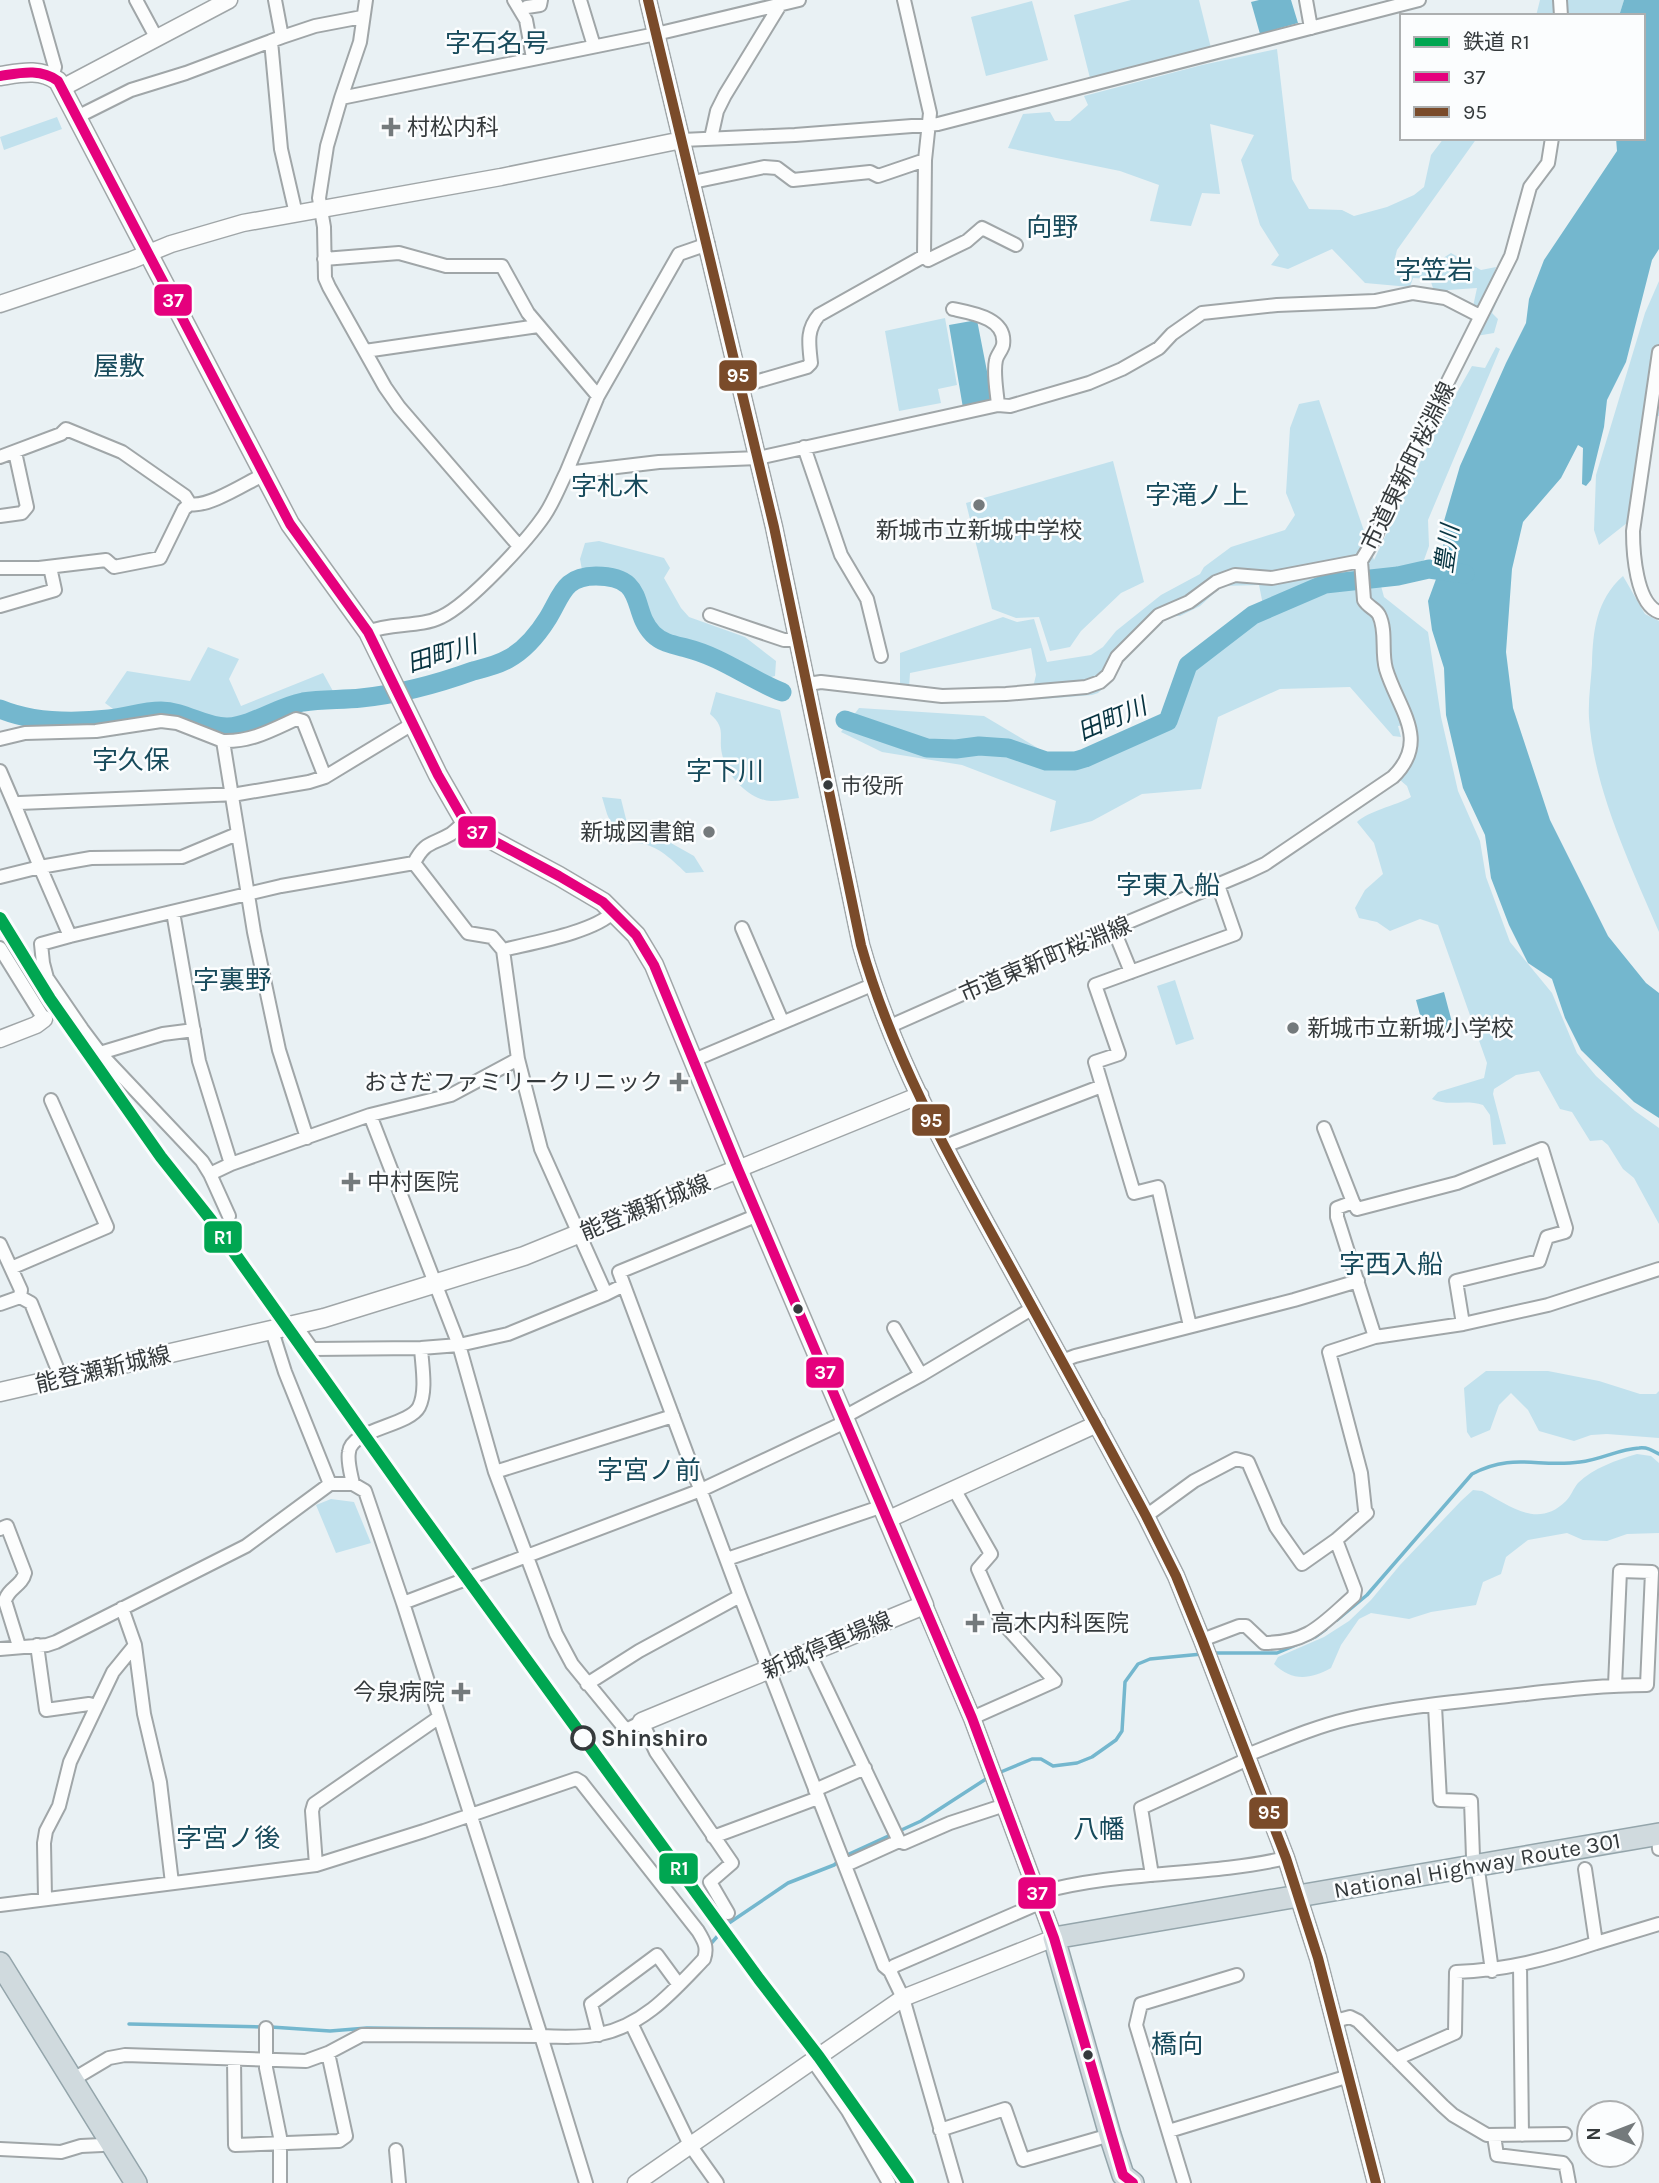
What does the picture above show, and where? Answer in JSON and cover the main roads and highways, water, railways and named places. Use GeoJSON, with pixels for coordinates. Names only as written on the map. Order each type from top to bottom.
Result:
{"type":"FeatureCollection","features":[{"type":"Feature","properties":{"kind":"highway","name":"National Highway Route 301"},"geometry":{"type":"LineString","coordinates":[[1133,2183],[1123,2175],[1110,2136],[1054,1938],[1659,1834]]}},
{"type":"Feature","properties":{"kind":"highway"},"geometry":{"type":"LineString","coordinates":[[0,1963],[136,2183]]}},
{"type":"Feature","properties":{"kind":"main road","name":"能登瀬新城線"},"geometry":{"type":"LineString","coordinates":[[0,76],[43,73],[57,82],[290,524],[368,632],[438,775],[465,822],[477,832],[588,892],[614,912],[636,935],[654,965],[738,1169],[524,1256],[436,1284],[272,1331],[0,1392]]}},
{"type":"Feature","properties":{"kind":"main road","name":"新城停車場線"},"geometry":{"type":"LineString","coordinates":[[642,1722],[924,1605],[738,1169]]}},
{"type":"Feature","properties":{"kind":"water"},"geometry":{"type":"Polygon","coordinates":[[[1291,0],[1298,23],[1260,34],[1251,2],[1291,0]]]}},
{"type":"Feature","properties":{"kind":"water","name":"豊川"},"geometry":{"type":"Polygon","coordinates":[[[1624,0],[1659,0],[1659,249],[1652,260],[1626,362],[1607,400],[1604,427],[1591,480],[1586,486],[1582,484],[1583,448],[1578,445],[1561,478],[1523,522],[1512,569],[1506,652],[1513,708],[1550,820],[1608,936],[1646,983],[1659,993],[1659,1118],[1634,1102],[1581,1050],[1565,1018],[1552,979],[1528,963],[1509,925],[1491,878],[1485,835],[1463,788],[1446,715],[1444,668],[1432,630],[1428,601],[1443,560],[1444,521],[1460,466],[1526,323],[1529,299],[1544,260],[1617,151],[1616,140],[1645,140],[1645,14],[1620,14],[1624,0]]]}},
{"type":"Feature","properties":{"kind":"water"},"geometry":{"type":"Polygon","coordinates":[[[977,320],[993,402],[963,408],[949,325],[977,320]]]}},
{"type":"Feature","properties":{"kind":"water"},"geometry":{"type":"Polygon","coordinates":[[[1444,992],[1454,1030],[1426,1037],[1416,1000],[1444,992]]]}},
{"type":"Feature","properties":{"kind":"waterway","name":"田町川"},"geometry":{"type":"LineString","coordinates":[[845,720],[927,748],[1008,748],[1046,761],[1075,761],[1168,721],[1188,665],[1253,615],[1325,584],[1398,576],[1429,569],[1465,574]]}},
{"type":"Feature","properties":{"kind":"waterway","name":"田町川"},"geometry":{"type":"LineString","coordinates":[[0,709],[26,717],[68,721],[109,719],[161,711],[228,727],[238,726],[303,702],[361,698],[404,691],[504,661],[525,646],[540,630],[570,583],[596,576],[624,582],[631,588],[646,625],[660,640],[712,657],[782,692]]}},
{"type":"Feature","properties":{"kind":"waterway"},"geometry":{"type":"LineString","coordinates":[[1337,1620],[1367,1595],[1472,1474],[1500,1464],[1580,1462],[1639,1448],[1647,1448],[1659,1454]]}},
{"type":"Feature","properties":{"kind":"waterway"},"geometry":{"type":"LineString","coordinates":[[1213,1653],[1277,1653],[1315,1637],[1326,1629]]}},
{"type":"Feature","properties":{"kind":"waterway"},"geometry":{"type":"LineString","coordinates":[[996,1774],[1032,1759],[1041,1759],[1053,1766],[1077,1763],[1092,1757],[1116,1740],[1122,1731],[1125,1682],[1138,1664],[1150,1659],[1202,1654]]}},
{"type":"Feature","properties":{"kind":"waterway"},"geometry":{"type":"LineString","coordinates":[[708,1947],[729,1923],[788,1883],[834,1865],[847,1855],[921,1821],[989,1777]]}},
{"type":"Feature","properties":{"kind":"waterway"},"geometry":{"type":"LineString","coordinates":[[129,2024],[263,2027]]}},
{"type":"Feature","properties":{"kind":"waterway"},"geometry":{"type":"LineString","coordinates":[[271,2027],[330,2031],[367,2028],[535,2030]]}},
{"type":"Feature","properties":{"kind":"rail line","name":"R1"},"geometry":{"type":"LineString","coordinates":[[0,918],[50,999],[161,1157],[211,1220],[416,1508],[759,1979],[819,2057],[908,2183]]}},
{"type":"Feature","properties":{"kind":"place","name":"村松内科"},"geometry":{"type":"Point","coordinates":[391,127]}},
{"type":"Feature","properties":{"kind":"place","name":"新城市立新城中学校"},"geometry":{"type":"Point","coordinates":[979,505]}},
{"type":"Feature","properties":{"kind":"place","name":"市役所"},"geometry":{"type":"Point","coordinates":[828,785]}},
{"type":"Feature","properties":{"kind":"place","name":"新城図書館"},"geometry":{"type":"Point","coordinates":[709,832]}},
{"type":"Feature","properties":{"kind":"place","name":"新城市立新城小学校"},"geometry":{"type":"Point","coordinates":[1293,1028]}},
{"type":"Feature","properties":{"kind":"place","name":"おさだファミリークリニック"},"geometry":{"type":"Point","coordinates":[679,1082]}},
{"type":"Feature","properties":{"kind":"place","name":"中村医院"},"geometry":{"type":"Point","coordinates":[351,1182]}},
{"type":"Feature","properties":{"kind":"place","name":"高木内科医院"},"geometry":{"type":"Point","coordinates":[975,1623]}},
{"type":"Feature","properties":{"kind":"place","name":"今泉病院"},"geometry":{"type":"Point","coordinates":[461,1692]}},
{"type":"Feature","properties":{"kind":"place","name":"Shinshiro"},"geometry":{"type":"Point","coordinates":[583,1738]}},
{"type":"Feature","properties":{"kind":"district","name":"字石名号"},"geometry":{"type":"Point","coordinates":[497,43]}},
{"type":"Feature","properties":{"kind":"district","name":"向野"},"geometry":{"type":"Point","coordinates":[1052,227]}},
{"type":"Feature","properties":{"kind":"district","name":"字笠岩"},"geometry":{"type":"Point","coordinates":[1434,270]}},
{"type":"Feature","properties":{"kind":"district","name":"屋敷"},"geometry":{"type":"Point","coordinates":[119,366]}},
{"type":"Feature","properties":{"kind":"district","name":"字札木"},"geometry":{"type":"Point","coordinates":[610,486]}},
{"type":"Feature","properties":{"kind":"district","name":"字滝ノ上"},"geometry":{"type":"Point","coordinates":[1197,495]}},
{"type":"Feature","properties":{"kind":"district","name":"字久保"},"geometry":{"type":"Point","coordinates":[131,760]}},
{"type":"Feature","properties":{"kind":"district","name":"字下川"},"geometry":{"type":"Point","coordinates":[725,771]}},
{"type":"Feature","properties":{"kind":"district","name":"字東入船"},"geometry":{"type":"Point","coordinates":[1168,885]}},
{"type":"Feature","properties":{"kind":"district","name":"字裏野"},"geometry":{"type":"Point","coordinates":[232,980]}},
{"type":"Feature","properties":{"kind":"district","name":"字西入船"},"geometry":{"type":"Point","coordinates":[1391,1264]}},
{"type":"Feature","properties":{"kind":"district","name":"字宮ノ前"},"geometry":{"type":"Point","coordinates":[649,1470]}},
{"type":"Feature","properties":{"kind":"district","name":"八幡"},"geometry":{"type":"Point","coordinates":[1099,1829]}},
{"type":"Feature","properties":{"kind":"district","name":"字宮ノ後"},"geometry":{"type":"Point","coordinates":[228,1838]}},
{"type":"Feature","properties":{"kind":"district","name":"橋向"},"geometry":{"type":"Point","coordinates":[1177,2044]}}]}
